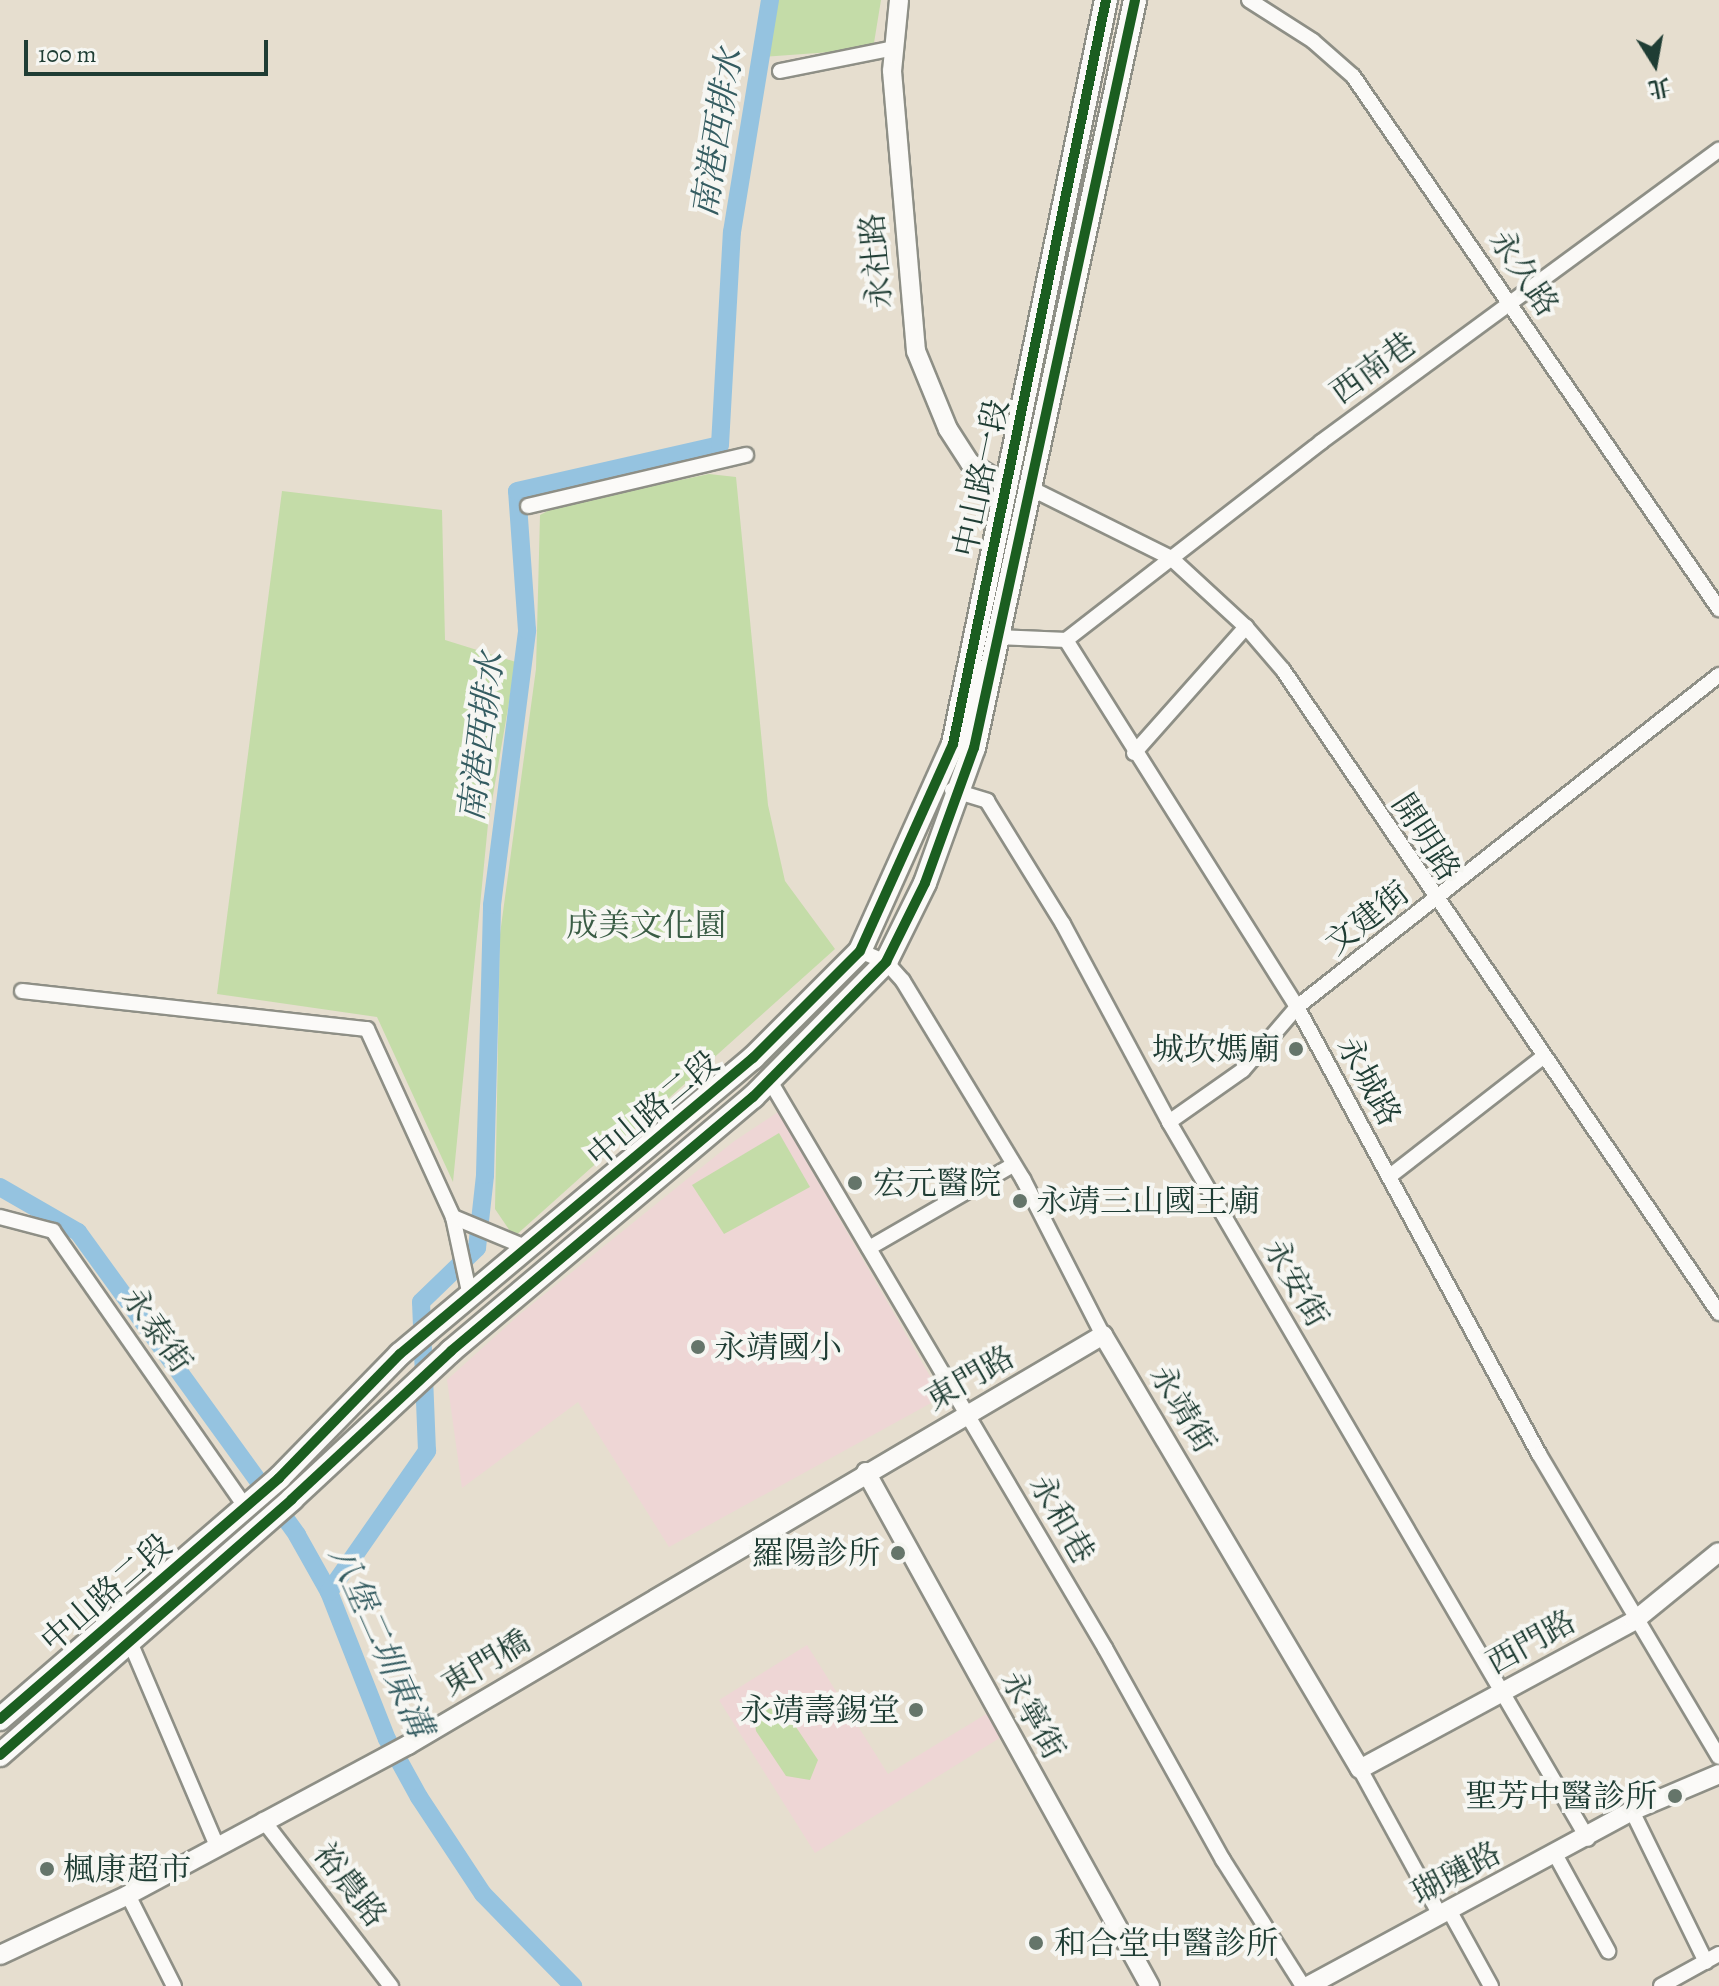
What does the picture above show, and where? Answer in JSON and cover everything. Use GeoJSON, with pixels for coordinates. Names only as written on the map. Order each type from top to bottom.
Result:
{"type":"FeatureCollection","features":[{"type":"Feature","properties":{"kind":"main road","name":"中山路一段"},"geometry":{"type":"LineString","coordinates":[[860,951],[953,744],[1106,0]]}},
{"type":"Feature","properties":{"kind":"main road","name":"中山路一段"},"geometry":{"type":"LineString","coordinates":[[886,962],[925,883],[959,793],[998,637],[1135,0]]}},
{"type":"Feature","properties":{"kind":"main road","name":"中山路二段"},"geometry":{"type":"LineString","coordinates":[[0,1719],[279,1478],[400,1354],[753,1058],[860,951]]}},
{"type":"Feature","properties":{"kind":"main road","name":"中山路二段"},"geometry":{"type":"LineString","coordinates":[[0,1755],[259,1529],[396,1399],[770,1081],[886,962]]}},
{"type":"Feature","properties":{"kind":"street","name":"永社路"},"geometry":{"type":"LineString","coordinates":[[899,0],[894,48],[894,102],[916,351],[948,429],[970,463],[1005,484]]}},
{"type":"Feature","properties":{"kind":"street","name":"永久路"},"geometry":{"type":"LineString","coordinates":[[1249,0],[1302,33],[1353,76],[1719,609]]}},
{"type":"Feature","properties":{"kind":"street"},"geometry":{"type":"LineString","coordinates":[[780,71],[894,48]]}},
{"type":"Feature","properties":{"kind":"street","name":"西南巷"},"geometry":{"type":"LineString","coordinates":[[1066,640],[1510,303],[1719,150]]}},
{"type":"Feature","properties":{"kind":"street"},"geometry":{"type":"LineString","coordinates":[[528,506],[746,455]]}},
{"type":"Feature","properties":{"kind":"street","name":"開明路"},"geometry":{"type":"LineString","coordinates":[[1005,484],[1029,487],[1171,558],[1246,627],[1283,670],[1435,901],[1719,1313]]}},
{"type":"Feature","properties":{"kind":"street"},"geometry":{"type":"LineString","coordinates":[[1134,753],[1246,627]]}},
{"type":"Feature","properties":{"kind":"street"},"geometry":{"type":"LineString","coordinates":[[998,637],[1066,640]]}},
{"type":"Feature","properties":{"kind":"street","name":"永城路"},"geometry":{"type":"LineString","coordinates":[[1066,640],[1134,753],[1297,1007],[1634,1621],[1719,1757]]}},
{"type":"Feature","properties":{"kind":"street","name":"文建街"},"geometry":{"type":"LineString","coordinates":[[1169,1122],[1243,1070],[1297,1007],[1719,675]]}},
{"type":"Feature","properties":{"kind":"street","name":"永安街"},"geometry":{"type":"LineString","coordinates":[[935,785],[987,801],[1063,924],[1169,1122],[1588,1839]]}},
{"type":"Feature","properties":{"kind":"street"},"geometry":{"type":"LineString","coordinates":[[860,951],[886,962]]}},
{"type":"Feature","properties":{"kind":"street","name":"永靖街"},"geometry":{"type":"LineString","coordinates":[[886,962],[919,1007],[1013,1165],[1103,1335],[1491,1986]]}},
{"type":"Feature","properties":{"kind":"street"},"geometry":{"type":"LineString","coordinates":[[22,991],[367,1029],[453,1217],[470,1296]]}},
{"type":"Feature","properties":{"kind":"street"},"geometry":{"type":"LineString","coordinates":[[1390,1176],[1544,1056]]}},
{"type":"Feature","properties":{"kind":"street","name":"永和巷"},"geometry":{"type":"LineString","coordinates":[[770,1081],[968,1413],[1223,1860],[1305,1986]]}},
{"type":"Feature","properties":{"kind":"street"},"geometry":{"type":"LineString","coordinates":[[869,1248],[1013,1165]]}},
{"type":"Feature","properties":{"kind":"street","name":"永泰街"},"geometry":{"type":"LineString","coordinates":[[0,1217],[53,1231],[246,1508]]}},
{"type":"Feature","properties":{"kind":"street"},"geometry":{"type":"LineString","coordinates":[[453,1217],[528,1248]]}},
{"type":"Feature","properties":{"kind":"street","name":"東門路"},"geometry":{"type":"LineString","coordinates":[[866,1472],[1103,1335]]}},
{"type":"Feature","properties":{"kind":"street","name":"東門橋"},"geometry":{"type":"LineString","coordinates":[[0,1955],[128,1895],[408,1745],[866,1472]]}},
{"type":"Feature","properties":{"kind":"street","name":"永寧街"},"geometry":{"type":"LineString","coordinates":[[866,1472],[1150,1986]]}},
{"type":"Feature","properties":{"kind":"street","name":"西門路"},"geometry":{"type":"LineString","coordinates":[[1360,1769],[1634,1621],[1719,1552]]}},
{"type":"Feature","properties":{"kind":"street"},"geometry":{"type":"LineString","coordinates":[[130,1642],[217,1846]]}},
{"type":"Feature","properties":{"kind":"street","name":"瑚璉路"},"geometry":{"type":"LineString","coordinates":[[1305,1986],[1588,1839],[1632,1811],[1718,1777]]}},
{"type":"Feature","properties":{"kind":"street"},"geometry":{"type":"LineString","coordinates":[[1632,1811],[1712,1958],[1661,1986]]}},
{"type":"Feature","properties":{"kind":"street","name":"裕農路"},"geometry":{"type":"LineString","coordinates":[[263,1820],[391,1986]]}},
{"type":"Feature","properties":{"kind":"street"},"geometry":{"type":"LineString","coordinates":[[1555,1854],[1608,1951]]}},
{"type":"Feature","properties":{"kind":"street"},"geometry":{"type":"LineString","coordinates":[[128,1895],[174,1986]]}},
{"type":"Feature","properties":{"kind":"shaded area","name":"永靖國小"},"geometry":{"type":"Polygon","coordinates":[[[778,1112],[942,1397],[669,1547],[578,1402],[462,1488],[447,1380],[520,1314],[733,1142],[778,1112]]]}},
{"type":"Feature","properties":{"kind":"shaded area"},"geometry":{"type":"Polygon","coordinates":[[[807,1645],[888,1774],[991,1711],[1006,1734],[815,1853],[719,1700],[807,1645]]]}},
{"type":"Feature","properties":{"kind":"green space"},"geometry":{"type":"Polygon","coordinates":[[[770,0],[881,0],[873,49],[761,57],[770,0]]]}},
{"type":"Feature","properties":{"kind":"green space","name":"成美文化園"},"geometry":{"type":"Polygon","coordinates":[[[709,474],[736,477],[768,805],[785,881],[835,949],[514,1237],[495,1209],[500,934],[536,669],[540,515],[557,506],[709,474]]]}},
{"type":"Feature","properties":{"kind":"green space","name":"成美文化園"},"geometry":{"type":"Polygon","coordinates":[[[282,491],[442,510],[445,640],[516,662],[488,824],[453,1182],[377,1017],[217,994],[282,491]]]}},
{"type":"Feature","properties":{"kind":"green space"},"geometry":{"type":"Polygon","coordinates":[[[779,1133],[810,1187],[724,1234],[692,1185],[779,1133]]]}},
{"type":"Feature","properties":{"kind":"green space"},"geometry":{"type":"Polygon","coordinates":[[[767,1708],[786,1712],[818,1760],[810,1780],[786,1776],[756,1731],[755,1723],[767,1708]]]}},
{"type":"Feature","properties":{"kind":"waterway","name":"南港西排水"},"geometry":{"type":"LineString","coordinates":[[329,1592],[427,1451],[421,1302],[477,1248],[485,1175],[492,905],[527,630],[517,491],[720,445],[732,232],[770,0]]}},
{"type":"Feature","properties":{"kind":"waterway","name":"八堡二圳東溝"},"geometry":{"type":"LineString","coordinates":[[0,1187],[78,1232],[297,1535],[329,1592],[387,1739],[419,1797],[483,1894],[573,1986]]}},
{"type":"Feature","properties":{"kind":"cycle path"},"geometry":{"type":"LineString","coordinates":[[0,1719],[279,1478],[400,1354],[753,1058],[860,951],[953,744],[1106,0]]}},
{"type":"Feature","properties":{"kind":"cycle path"},"geometry":{"type":"LineString","coordinates":[[0,1755],[292,1499],[451,1351],[753,1097],[886,962],[925,883],[974,748],[1135,0]]}},
{"type":"Feature","properties":{"kind":"place","name":"城坎媽廟"},"geometry":{"type":"Point","coordinates":[1296,1049]}},
{"type":"Feature","properties":{"kind":"place","name":"宏元醫院"},"geometry":{"type":"Point","coordinates":[855,1183]}},
{"type":"Feature","properties":{"kind":"place","name":"永靖三山國王廟"},"geometry":{"type":"Point","coordinates":[1020,1201]}},
{"type":"Feature","properties":{"kind":"place","name":"永靖國小"},"geometry":{"type":"Point","coordinates":[698,1347]}},
{"type":"Feature","properties":{"kind":"place","name":"羅陽診所"},"geometry":{"type":"Point","coordinates":[898,1553]}},
{"type":"Feature","properties":{"kind":"place","name":"永靖壽錫堂"},"geometry":{"type":"Point","coordinates":[916,1710]}},
{"type":"Feature","properties":{"kind":"place","name":"聖芳中醫診所"},"geometry":{"type":"Point","coordinates":[1675,1796]}},
{"type":"Feature","properties":{"kind":"place","name":"楓康超市"},"geometry":{"type":"Point","coordinates":[47,1869]}},
{"type":"Feature","properties":{"kind":"place","name":"和合堂中醫診所"},"geometry":{"type":"Point","coordinates":[1036,1943]}}]}
